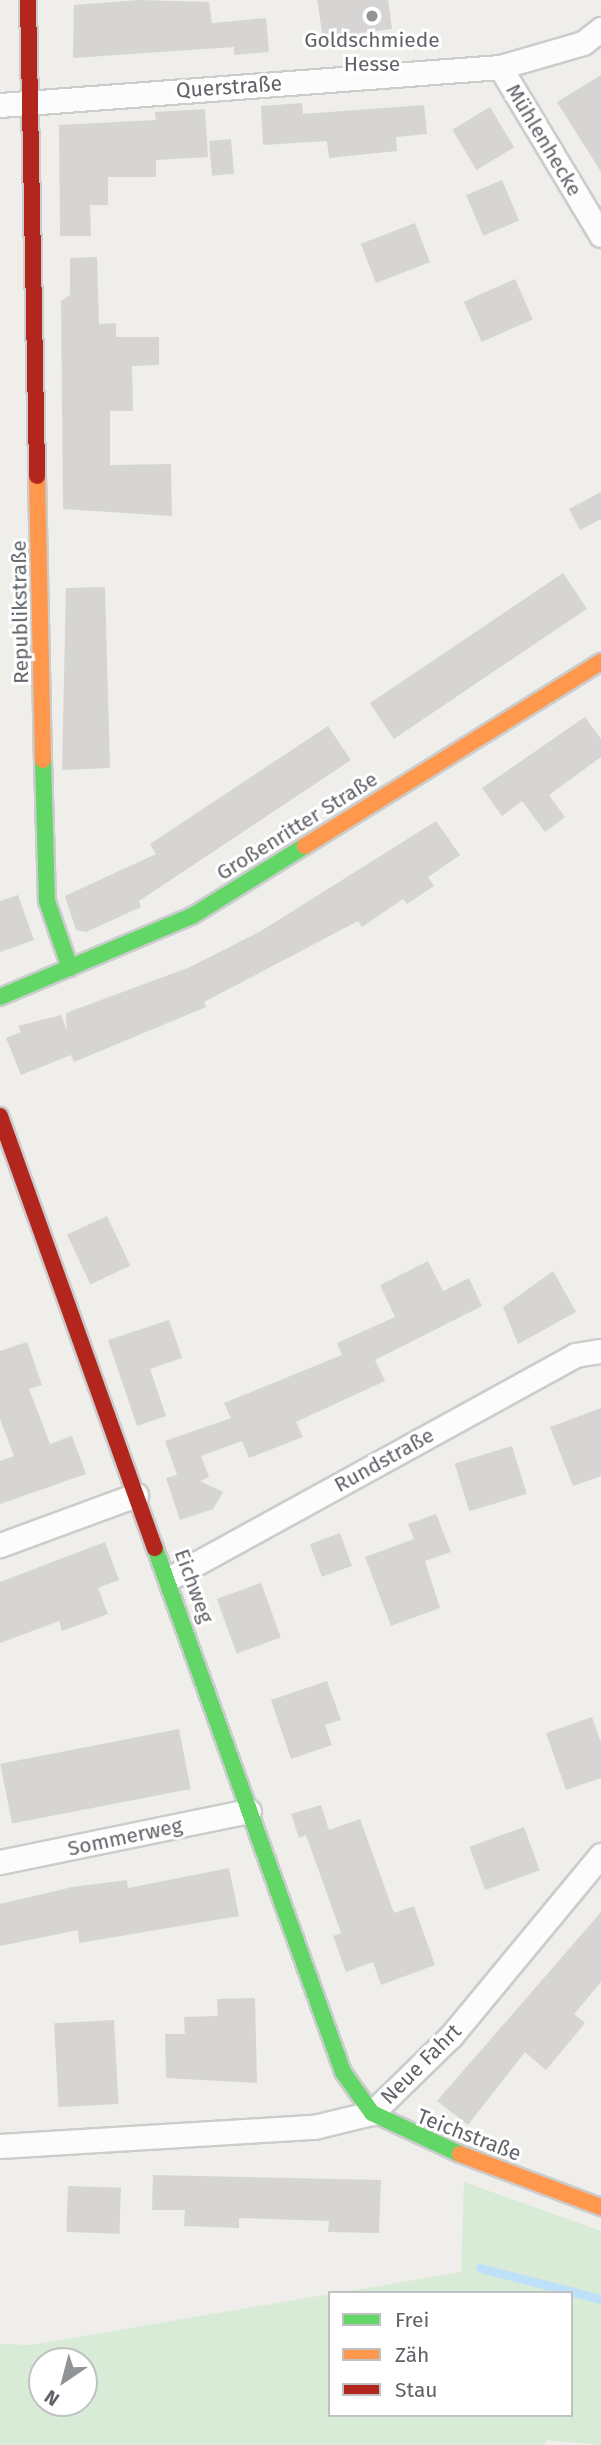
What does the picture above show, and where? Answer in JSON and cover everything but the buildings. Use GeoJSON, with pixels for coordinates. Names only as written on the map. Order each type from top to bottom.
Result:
{"type":"FeatureCollection","features":[{"type":"Feature","properties":{"kind":"street","name":"Republikstraße"},"geometry":{"type":"LineString","coordinates":[[28,0],[33,103],[45,860],[47,901],[70,968]]}},
{"type":"Feature","properties":{"kind":"street","name":"Mühlenhecke"},"geometry":{"type":"LineString","coordinates":[[601,29],[583,43],[500,67],[601,235]]}},
{"type":"Feature","properties":{"kind":"street","name":"Querstraße"},"geometry":{"type":"LineString","coordinates":[[0,105],[500,67]]}},
{"type":"Feature","properties":{"kind":"street","name":"Großenritter Straße"},"geometry":{"type":"LineString","coordinates":[[0,997],[192,916],[601,662]]}},
{"type":"Feature","properties":{"kind":"street","name":"Eichweg"},"geometry":{"type":"LineString","coordinates":[[0,1116],[136,1495],[170,1578],[249,1811],[343,2072]]}},
{"type":"Feature","properties":{"kind":"street","name":"Rundstraße"},"geometry":{"type":"LineString","coordinates":[[170,1578],[575,1355],[601,1350]]}},
{"type":"Feature","properties":{"kind":"street"},"geometry":{"type":"LineString","coordinates":[[0,1545],[136,1495]]}},
{"type":"Feature","properties":{"kind":"street","name":"Sommerweg"},"geometry":{"type":"LineString","coordinates":[[0,1862],[249,1811]]}},
{"type":"Feature","properties":{"kind":"street","name":"Neue Fahrt"},"geometry":{"type":"LineString","coordinates":[[0,2146],[314,2127],[372,2113],[451,2036],[601,1855]]}},
{"type":"Feature","properties":{"kind":"street","name":"Teichstraße"},"geometry":{"type":"LineString","coordinates":[[343,2072],[372,2113],[408,2135],[601,2207]]}},
{"type":"Feature","properties":{"kind":"green space"},"geometry":{"type":"Polygon","coordinates":[[[464,2182],[601,2231],[601,2445],[546,2440],[545,2445],[0,2445],[0,2344],[31,2345],[328,2294],[328,2417],[573,2417],[573,2291],[351,2291],[461,2272],[464,2182]]]}},
{"type":"Feature","properties":{"kind":"waterway"},"geometry":{"type":"LineString","coordinates":[[480,2268],[570,2291]]}},
{"type":"Feature","properties":{"kind":"waterway"},"geometry":{"type":"LineString","coordinates":[[573,2292],[601,2299]]}},
{"type":"Feature","properties":{"kind":"traffic: fast"},"geometry":{"type":"LineString","coordinates":[[43,760],[47,901],[70,968]]}},
{"type":"Feature","properties":{"kind":"traffic: fast"},"geometry":{"type":"LineString","coordinates":[[0,997],[192,916],[305,846]]}},
{"type":"Feature","properties":{"kind":"traffic: fast"},"geometry":{"type":"LineString","coordinates":[[155,1548],[343,2072],[372,2113],[460,2154]]}},
{"type":"Feature","properties":{"kind":"traffic: slow"},"geometry":{"type":"LineString","coordinates":[[37,476],[43,760]]}},
{"type":"Feature","properties":{"kind":"traffic: slow"},"geometry":{"type":"LineString","coordinates":[[305,846],[601,662]]}},
{"type":"Feature","properties":{"kind":"traffic: slow"},"geometry":{"type":"LineString","coordinates":[[460,2154],[601,2207]]}},
{"type":"Feature","properties":{"kind":"traffic: jam"},"geometry":{"type":"LineString","coordinates":[[28,0],[37,476]]}},
{"type":"Feature","properties":{"kind":"traffic: jam"},"geometry":{"type":"LineString","coordinates":[[0,1116],[155,1548]]}},
{"type":"Feature","properties":{"kind":"place","name":"Goldschmiede Hesse"},"geometry":{"type":"Point","coordinates":[372,16]}}]}
